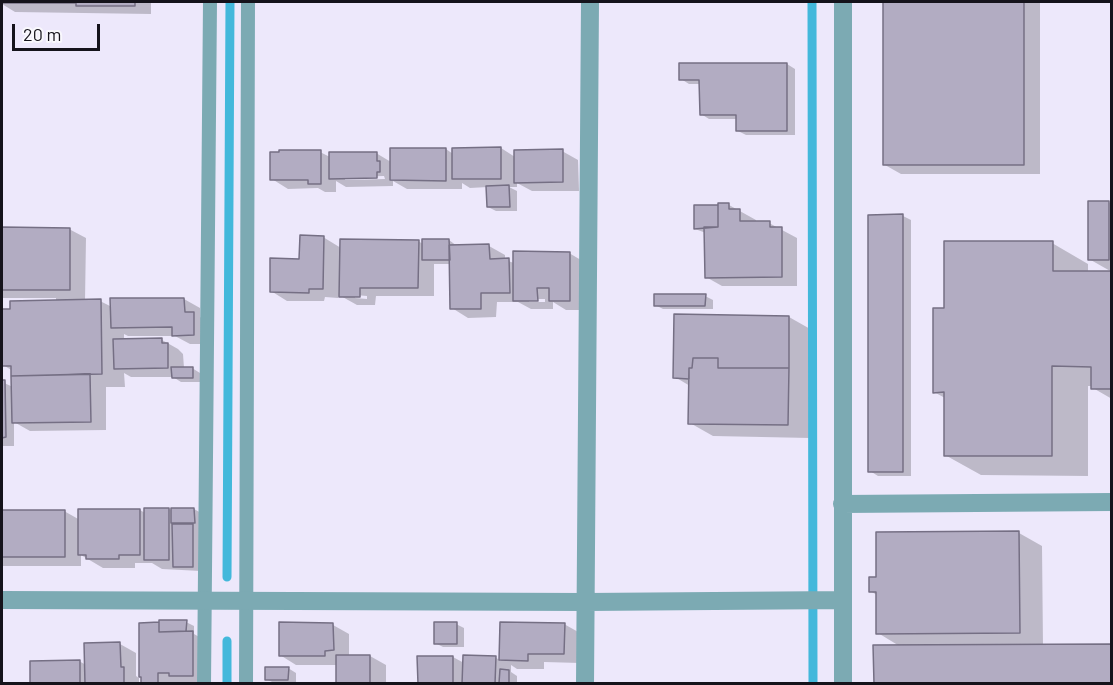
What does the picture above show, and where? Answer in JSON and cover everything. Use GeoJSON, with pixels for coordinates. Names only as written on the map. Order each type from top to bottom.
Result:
{"type":"FeatureCollection","features":[{"type":"Feature","properties":{"kind":"street"},"geometry":{"type":"LineString","coordinates":[[585,684],[590,2]]}},
{"type":"Feature","properties":{"kind":"street"},"geometry":{"type":"LineString","coordinates":[[843,2],[842,504],[837,600],[843,684]]}},
{"type":"Feature","properties":{"kind":"street"},"geometry":{"type":"LineString","coordinates":[[842,504],[1112,502]]}},
{"type":"Feature","properties":{"kind":"street"},"geometry":{"type":"LineString","coordinates":[[2,600],[586,602],[837,600]]}},
{"type":"Feature","properties":{"kind":"lane"},"geometry":{"type":"LineString","coordinates":[[204,684],[210,2]]}},
{"type":"Feature","properties":{"kind":"lane"},"geometry":{"type":"LineString","coordinates":[[246,684],[248,2]]}},
{"type":"Feature","properties":{"kind":"building"},"geometry":{"type":"Polygon","coordinates":[[[2,2],[135,2],[135,6],[76,6],[76,3],[2,2]]]}},
{"type":"Feature","properties":{"kind":"building"},"geometry":{"type":"Polygon","coordinates":[[[883,2],[1024,2],[1024,165],[883,165],[883,2]]]}},
{"type":"Feature","properties":{"kind":"building"},"geometry":{"type":"Polygon","coordinates":[[[679,63],[787,63],[787,131],[736,131],[736,115],[700,115],[699,80],[679,80],[679,63]]]}},
{"type":"Feature","properties":{"kind":"building"},"geometry":{"type":"Polygon","coordinates":[[[501,147],[501,179],[452,179],[452,148],[501,147]]]}},
{"type":"Feature","properties":{"kind":"building"},"geometry":{"type":"Polygon","coordinates":[[[390,148],[446,148],[446,181],[390,180],[390,148]]]}},
{"type":"Feature","properties":{"kind":"building"},"geometry":{"type":"Polygon","coordinates":[[[563,149],[563,182],[514,183],[514,150],[563,149]]]}},
{"type":"Feature","properties":{"kind":"building"},"geometry":{"type":"Polygon","coordinates":[[[279,150],[321,150],[321,184],[308,184],[308,180],[270,180],[270,152],[279,152],[279,150]]]}},
{"type":"Feature","properties":{"kind":"building"},"geometry":{"type":"Polygon","coordinates":[[[329,152],[377,152],[380,172],[377,172],[377,178],[329,179],[329,152]]]}},
{"type":"Feature","properties":{"kind":"building"},"geometry":{"type":"Polygon","coordinates":[[[509,185],[510,207],[487,207],[486,186],[509,185]]]}},
{"type":"Feature","properties":{"kind":"building"},"geometry":{"type":"Polygon","coordinates":[[[1088,201],[1109,201],[1109,260],[1088,260],[1088,201]]]}},
{"type":"Feature","properties":{"kind":"building"},"geometry":{"type":"Polygon","coordinates":[[[718,203],[729,203],[729,209],[740,209],[740,221],[770,221],[770,227],[782,227],[782,277],[705,278],[704,227],[718,227],[718,203]]]}},
{"type":"Feature","properties":{"kind":"building"},"geometry":{"type":"Polygon","coordinates":[[[694,205],[718,205],[718,227],[694,229],[694,205]]]}},
{"type":"Feature","properties":{"kind":"building"},"geometry":{"type":"Polygon","coordinates":[[[903,214],[903,472],[868,472],[868,215],[903,214]]]}},
{"type":"Feature","properties":{"kind":"building"},"geometry":{"type":"Polygon","coordinates":[[[2,227],[70,228],[70,290],[2,290],[2,227]]]}},
{"type":"Feature","properties":{"kind":"building"},"geometry":{"type":"Polygon","coordinates":[[[300,235],[324,236],[323,289],[309,289],[309,293],[270,292],[270,258],[299,259],[300,235]]]}},
{"type":"Feature","properties":{"kind":"building"},"geometry":{"type":"Polygon","coordinates":[[[340,239],[419,240],[418,288],[360,288],[360,297],[339,297],[340,239]]]}},
{"type":"Feature","properties":{"kind":"building"},"geometry":{"type":"Polygon","coordinates":[[[422,239],[449,239],[450,260],[422,260],[422,239]]]}},
{"type":"Feature","properties":{"kind":"building"},"geometry":{"type":"Polygon","coordinates":[[[944,241],[1053,241],[1053,271],[1112,271],[1112,389],[1091,389],[1091,367],[1052,366],[1052,456],[944,456],[944,392],[933,393],[933,308],[944,308],[944,241]]]}},
{"type":"Feature","properties":{"kind":"building"},"geometry":{"type":"Polygon","coordinates":[[[489,244],[490,259],[509,258],[510,293],[481,293],[481,309],[450,309],[449,245],[489,244]]]}},
{"type":"Feature","properties":{"kind":"building"},"geometry":{"type":"Polygon","coordinates":[[[513,251],[570,252],[570,301],[549,301],[549,288],[537,288],[538,301],[513,301],[513,251]]]}},
{"type":"Feature","properties":{"kind":"building"},"geometry":{"type":"Polygon","coordinates":[[[654,294],[706,294],[705,306],[654,306],[654,294]]]}},
{"type":"Feature","properties":{"kind":"building"},"geometry":{"type":"Polygon","coordinates":[[[110,298],[184,298],[185,312],[194,312],[194,335],[172,336],[172,327],[111,328],[110,298]]]}},
{"type":"Feature","properties":{"kind":"building"},"geometry":{"type":"Polygon","coordinates":[[[101,299],[102,374],[11,376],[11,366],[2,366],[2,309],[10,309],[10,301],[101,299]]]}},
{"type":"Feature","properties":{"kind":"building"},"geometry":{"type":"Polygon","coordinates":[[[674,314],[789,316],[789,368],[718,368],[718,358],[693,358],[692,368],[689,368],[689,379],[673,378],[674,314]]]}},
{"type":"Feature","properties":{"kind":"building"},"geometry":{"type":"Polygon","coordinates":[[[162,338],[162,343],[168,343],[168,368],[114,369],[113,339],[162,338]]]}},
{"type":"Feature","properties":{"kind":"building"},"geometry":{"type":"Polygon","coordinates":[[[693,358],[718,358],[718,368],[789,368],[788,425],[688,424],[689,368],[692,368],[693,358]]]}},
{"type":"Feature","properties":{"kind":"building"},"geometry":{"type":"Polygon","coordinates":[[[171,367],[193,367],[193,378],[172,378],[171,367]]]}},
{"type":"Feature","properties":{"kind":"building"},"geometry":{"type":"Polygon","coordinates":[[[90,374],[91,422],[12,423],[11,376],[90,374]]]}},
{"type":"Feature","properties":{"kind":"building"},"geometry":{"type":"Polygon","coordinates":[[[2,380],[5,380],[6,437],[2,438],[2,380]]]}},
{"type":"Feature","properties":{"kind":"building"},"geometry":{"type":"Polygon","coordinates":[[[144,508],[169,508],[169,560],[144,560],[144,508]]]}},
{"type":"Feature","properties":{"kind":"building"},"geometry":{"type":"Polygon","coordinates":[[[171,508],[194,508],[195,523],[171,523],[171,508]]]}},
{"type":"Feature","properties":{"kind":"building"},"geometry":{"type":"Polygon","coordinates":[[[78,509],[140,509],[140,555],[119,555],[119,559],[86,559],[86,555],[78,555],[78,509]]]}},
{"type":"Feature","properties":{"kind":"building"},"geometry":{"type":"Polygon","coordinates":[[[2,510],[65,510],[65,557],[2,557],[2,510]]]}},
{"type":"Feature","properties":{"kind":"building"},"geometry":{"type":"Polygon","coordinates":[[[172,524],[193,524],[193,567],[173,567],[172,524]]]}},
{"type":"Feature","properties":{"kind":"building"},"geometry":{"type":"Polygon","coordinates":[[[1019,531],[1020,633],[876,634],[876,592],[869,592],[869,577],[876,577],[876,532],[1019,531]]]}},
{"type":"Feature","properties":{"kind":"building"},"geometry":{"type":"Polygon","coordinates":[[[159,620],[187,620],[186,631],[159,632],[159,620]]]}},
{"type":"Feature","properties":{"kind":"building"},"geometry":{"type":"Polygon","coordinates":[[[159,622],[159,632],[193,631],[193,676],[169,676],[169,673],[158,673],[158,684],[141,684],[139,623],[159,622]]]}},
{"type":"Feature","properties":{"kind":"building"},"geometry":{"type":"Polygon","coordinates":[[[279,622],[333,623],[334,650],[325,651],[325,656],[279,656],[279,622]]]}},
{"type":"Feature","properties":{"kind":"building"},"geometry":{"type":"Polygon","coordinates":[[[434,622],[457,622],[457,644],[434,644],[434,622]]]}},
{"type":"Feature","properties":{"kind":"building"},"geometry":{"type":"Polygon","coordinates":[[[500,622],[565,623],[564,654],[528,654],[528,661],[499,660],[500,622]]]}},
{"type":"Feature","properties":{"kind":"building"},"geometry":{"type":"Polygon","coordinates":[[[120,642],[124,684],[85,684],[84,643],[120,642]]]}},
{"type":"Feature","properties":{"kind":"building"},"geometry":{"type":"Polygon","coordinates":[[[1112,644],[1112,684],[874,684],[873,645],[1112,644]]]}},
{"type":"Feature","properties":{"kind":"building"},"geometry":{"type":"Polygon","coordinates":[[[336,655],[370,655],[370,684],[336,684],[336,655]]]}},
{"type":"Feature","properties":{"kind":"building"},"geometry":{"type":"Polygon","coordinates":[[[463,655],[496,656],[495,684],[462,684],[463,655]]]}},
{"type":"Feature","properties":{"kind":"building"},"geometry":{"type":"Polygon","coordinates":[[[417,656],[453,656],[453,684],[418,684],[417,656]]]}},
{"type":"Feature","properties":{"kind":"building"},"geometry":{"type":"Polygon","coordinates":[[[80,660],[80,684],[30,684],[30,661],[80,660]]]}},
{"type":"Feature","properties":{"kind":"building"},"geometry":{"type":"Polygon","coordinates":[[[265,667],[289,667],[288,680],[265,680],[265,667]]]}},
{"type":"Feature","properties":{"kind":"building"},"geometry":{"type":"Polygon","coordinates":[[[500,669],[509,670],[509,683],[499,683],[500,669]]]}},
{"type":"Feature","properties":{"kind":"waterway"},"geometry":{"type":"LineString","coordinates":[[227,577],[230,2]]}},
{"type":"Feature","properties":{"kind":"waterway"},"geometry":{"type":"LineString","coordinates":[[812,2],[813,684]]}},
{"type":"Feature","properties":{"kind":"waterway"},"geometry":{"type":"LineString","coordinates":[[227,641],[227,684]]}}]}
